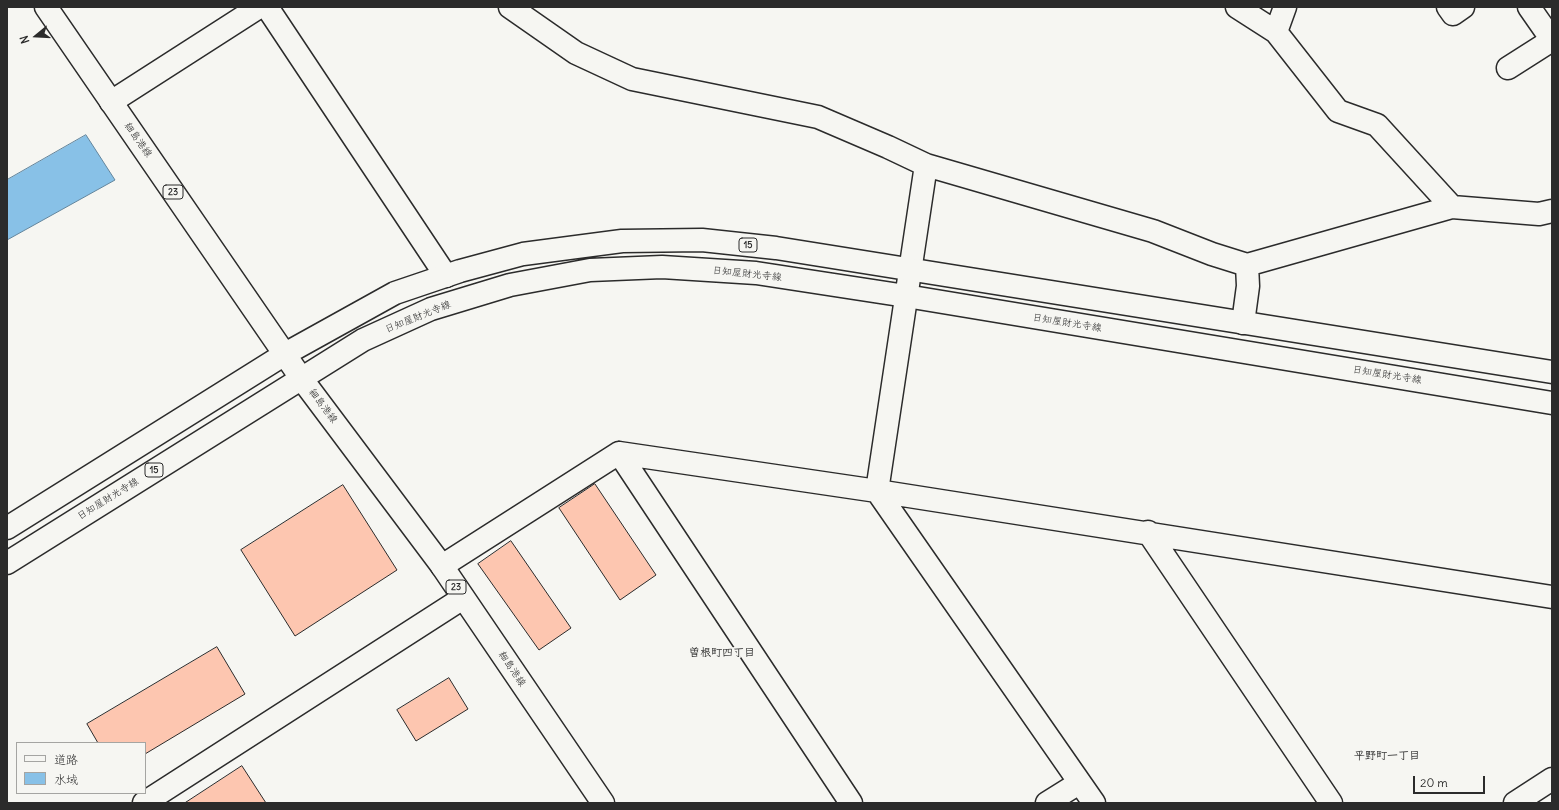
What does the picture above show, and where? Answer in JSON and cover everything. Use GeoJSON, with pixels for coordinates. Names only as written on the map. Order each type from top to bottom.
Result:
{"type":"FeatureCollection","features":[{"type":"Feature","properties":{"kind":"street","name":"細島港線"},"geometry":{"type":"LineString","coordinates":[[46,7],[301,378],[442,566],[603,803]]}},
{"type":"Feature","properties":{"kind":"street"},"geometry":{"type":"LineString","coordinates":[[111,102],[259,7]]}},
{"type":"Feature","properties":{"kind":"street"},"geometry":{"type":"LineString","coordinates":[[267,7],[446,276]]}},
{"type":"Feature","properties":{"kind":"street"},"geometry":{"type":"LineString","coordinates":[[510,7],[576,53],[632,79],[818,117],[888,147],[926,166],[1153,231],[1212,254],[1247,265],[1452,207],[1538,214],[1552,211]]}},
{"type":"Feature","properties":{"kind":"street"},"geometry":{"type":"LineString","coordinates":[[1237,7],[1276,32],[1338,111],[1377,125],[1452,207]]}},
{"type":"Feature","properties":{"kind":"street"},"geometry":{"type":"LineString","coordinates":[[1276,32],[1285,7]]}},
{"type":"Feature","properties":{"kind":"street"},"geometry":{"type":"LineString","coordinates":[[1448,7],[1453,14],[1463,7]]}},
{"type":"Feature","properties":{"kind":"street"},"geometry":{"type":"LineString","coordinates":[[1508,68],[1552,40],[1529,7]]}},
{"type":"Feature","properties":{"kind":"street"},"geometry":{"type":"LineString","coordinates":[[926,166],[909,269],[877,490],[1094,803]]}},
{"type":"Feature","properties":{"kind":"street","name":"15"},"geometry":{"type":"LineString","coordinates":[[7,528],[285,354],[396,294],[446,276],[523,254],[622,241],[702,240],[776,248],[1552,372]]}},
{"type":"Feature","properties":{"kind":"street"},"geometry":{"type":"LineString","coordinates":[[1243,323],[1248,286],[1247,265]]}},
{"type":"Feature","properties":{"kind":"street","name":"日知屋財光寺線"},"geometry":{"type":"LineString","coordinates":[[7,563],[363,340],[432,309],[510,285],[590,270],[662,268],[756,273],[906,296],[1552,403]]}},
{"type":"Feature","properties":{"kind":"street"},"geometry":{"type":"LineString","coordinates":[[619,453],[851,803]]}},
{"type":"Feature","properties":{"kind":"street"},"geometry":{"type":"LineString","coordinates":[[442,566],[619,453],[877,490],[1552,597]]}},
{"type":"Feature","properties":{"kind":"street"},"geometry":{"type":"LineString","coordinates":[[1148,532],[1331,803]]}},
{"type":"Feature","properties":{"kind":"street"},"geometry":{"type":"LineString","coordinates":[[144,803],[463,598]]}},
{"type":"Feature","properties":{"kind":"street"},"geometry":{"type":"LineString","coordinates":[[1515,803],[1552,779]]}},
{"type":"Feature","properties":{"kind":"street"},"geometry":{"type":"LineString","coordinates":[[1047,803],[1080,783]]}},
{"type":"Feature","properties":{"kind":"water"},"geometry":{"type":"Polygon","coordinates":[[[86,135],[115,180],[7,240],[7,180],[86,135]]]}},
{"type":"Feature","properties":{"kind":"building"},"geometry":{"type":"Polygon","coordinates":[[[595,484],[656,575],[620,600],[559,508],[595,484]]]}},
{"type":"Feature","properties":{"kind":"building"},"geometry":{"type":"Polygon","coordinates":[[[343,485],[397,570],[295,636],[241,550],[343,485]]]}},
{"type":"Feature","properties":{"kind":"building"},"geometry":{"type":"Polygon","coordinates":[[[511,541],[571,628],[539,650],[478,564],[511,541]]]}},
{"type":"Feature","properties":{"kind":"building"},"geometry":{"type":"Polygon","coordinates":[[[217,647],[245,694],[146,753],[146,742],[97,742],[87,724],[217,647]]]}},
{"type":"Feature","properties":{"kind":"building"},"geometry":{"type":"Polygon","coordinates":[[[449,678],[468,709],[416,741],[397,710],[449,678]]]}},
{"type":"Feature","properties":{"kind":"building"},"geometry":{"type":"Polygon","coordinates":[[[242,766],[266,803],[185,803],[242,766]]]}},
{"type":"Feature","properties":{"kind":"district","name":"曽根町四丁目"},"geometry":{"type":"Point","coordinates":[722,653]}},
{"type":"Feature","properties":{"kind":"district","name":"平野町一丁目"},"geometry":{"type":"Point","coordinates":[1387,756]}}]}
